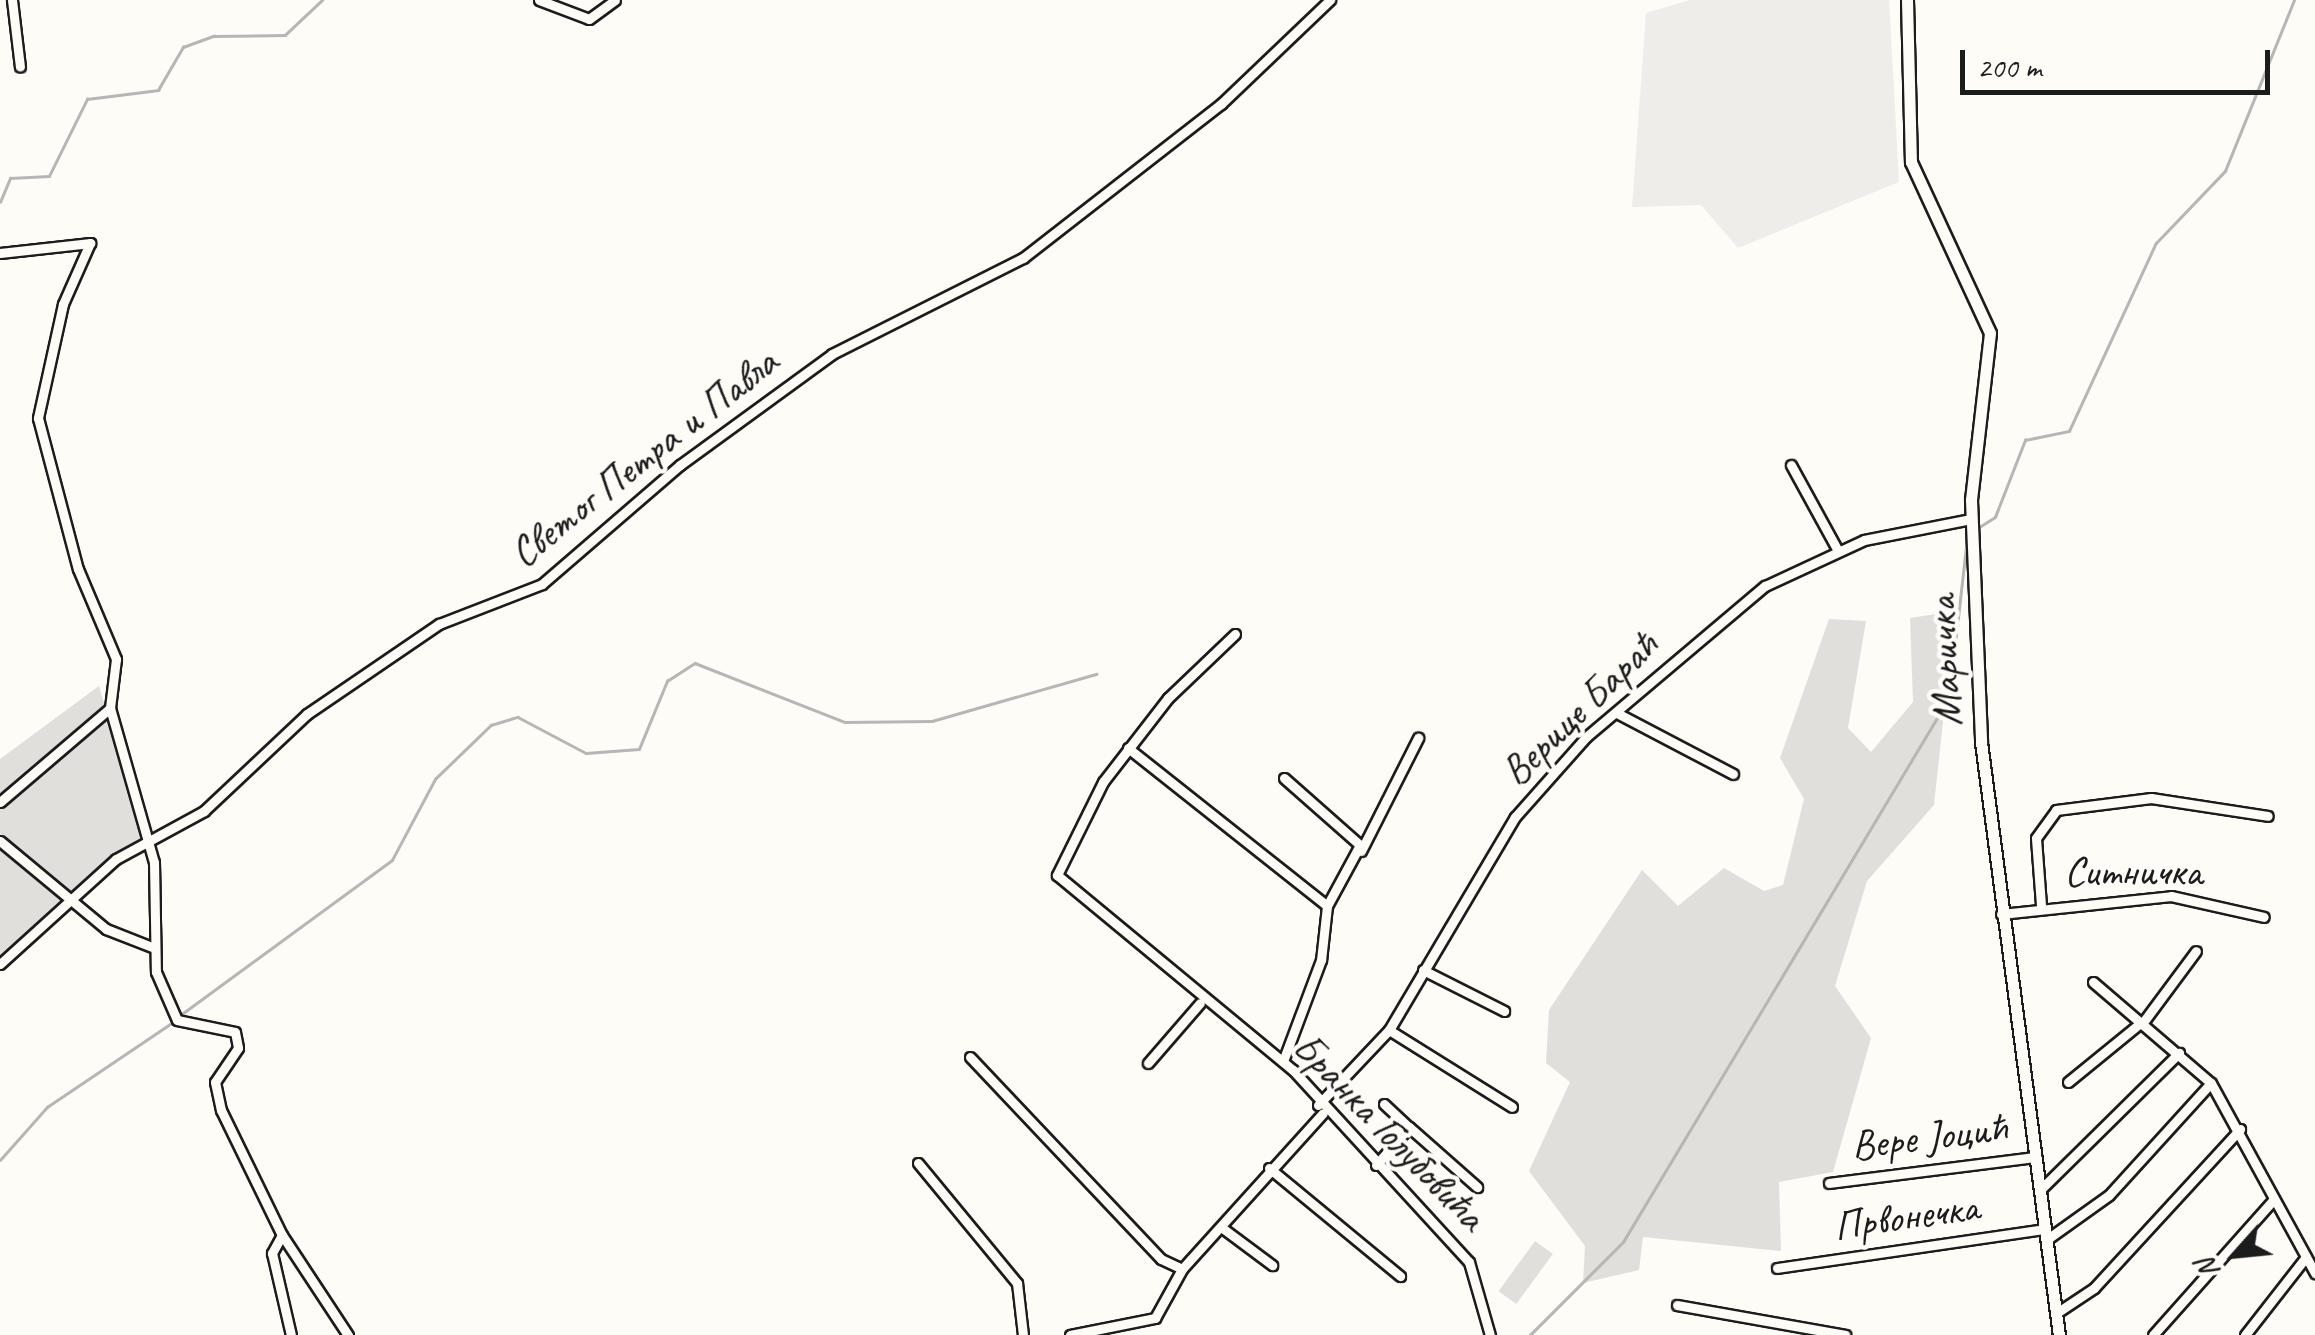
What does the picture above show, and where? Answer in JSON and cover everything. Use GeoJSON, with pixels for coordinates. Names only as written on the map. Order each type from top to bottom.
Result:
{"type":"FeatureCollection","features":[{"type":"Feature","properties":{"kind":"street"},"geometry":{"type":"LineString","coordinates":[[12,0],[20,68]]}},
{"type":"Feature","properties":{"kind":"street"},"geometry":{"type":"LineString","coordinates":[[539,0],[590,19],[614,0]]}},
{"type":"Feature","properties":{"kind":"street","name":"Светог Петра и Павла"},"geometry":{"type":"LineString","coordinates":[[0,964],[150,841],[204,811],[283,732],[439,624],[542,584],[796,378],[1024,258],[1222,104],[1330,0]]}},
{"type":"Feature","properties":{"kind":"street","name":"Маричка"},"geometry":{"type":"LineString","coordinates":[[1907,0],[1911,162],[1990,333],[1972,542],[2001,914],[2058,1335]]}},
{"type":"Feature","properties":{"kind":"street"},"geometry":{"type":"LineString","coordinates":[[0,253],[82,238],[91,247],[63,304],[38,410],[78,569],[116,659],[110,708],[150,841],[152,947],[175,1017],[235,1032],[216,1098],[282,1235],[348,1335]]}},
{"type":"Feature","properties":{"kind":"street"},"geometry":{"type":"LineString","coordinates":[[1791,465],[1838,550]]}},
{"type":"Feature","properties":{"kind":"street","name":"Верице Бараћ"},"geometry":{"type":"LineString","coordinates":[[1070,1335],[1155,1318],[1182,1269],[1388,1030],[1524,805],[1617,713],[1765,586],[1838,550],[1971,522]]}},
{"type":"Feature","properties":{"kind":"street"},"geometry":{"type":"LineString","coordinates":[[1236,634],[1128,748],[1327,906]]}},
{"type":"Feature","properties":{"kind":"street"},"geometry":{"type":"LineString","coordinates":[[0,802],[110,708]]}},
{"type":"Feature","properties":{"kind":"street"},"geometry":{"type":"LineString","coordinates":[[1617,713],[1733,774]]}},
{"type":"Feature","properties":{"kind":"street"},"geometry":{"type":"LineString","coordinates":[[1283,1061],[1321,960],[1327,906],[1361,851],[1418,738]]}},
{"type":"Feature","properties":{"kind":"street","name":"Бранка Голубовића"},"geometry":{"type":"LineString","coordinates":[[1128,748],[1058,878],[1200,1002],[1283,1061],[1320,1109],[1469,1262],[1490,1335]]}},
{"type":"Feature","properties":{"kind":"street"},"geometry":{"type":"LineString","coordinates":[[1284,778],[1361,851]]}},
{"type":"Feature","properties":{"kind":"street"},"geometry":{"type":"LineString","coordinates":[[2042,906],[2036,838],[2056,810],[2151,798],[2268,816]]}},
{"type":"Feature","properties":{"kind":"street"},"geometry":{"type":"LineString","coordinates":[[0,841],[111,932],[152,947]]}},
{"type":"Feature","properties":{"kind":"street","name":"Ситничка"},"geometry":{"type":"LineString","coordinates":[[2001,914],[2042,906],[2171,896],[2264,917]]}},
{"type":"Feature","properties":{"kind":"street"},"geometry":{"type":"LineString","coordinates":[[2068,1082],[2141,1023],[2196,951]]}},
{"type":"Feature","properties":{"kind":"street"},"geometry":{"type":"LineString","coordinates":[[1423,970],[1504,1012]]}},
{"type":"Feature","properties":{"kind":"street"},"geometry":{"type":"LineString","coordinates":[[2092,982],[2211,1082],[2240,1129],[2315,1274]]}},
{"type":"Feature","properties":{"kind":"street"},"geometry":{"type":"LineString","coordinates":[[1148,1063],[1200,1002]]}},
{"type":"Feature","properties":{"kind":"street"},"geometry":{"type":"LineString","coordinates":[[1388,1030],[1512,1107]]}},
{"type":"Feature","properties":{"kind":"street"},"geometry":{"type":"LineString","coordinates":[[2041,1189],[2179,1053]]}},
{"type":"Feature","properties":{"kind":"street"},"geometry":{"type":"LineString","coordinates":[[970,1058],[1160,1258],[1182,1269]]}},
{"type":"Feature","properties":{"kind":"street"},"geometry":{"type":"LineString","coordinates":[[2045,1234],[2108,1195],[2211,1082]]}},
{"type":"Feature","properties":{"kind":"street"},"geometry":{"type":"LineString","coordinates":[[1384,1104],[1477,1187]]}},
{"type":"Feature","properties":{"kind":"street"},"geometry":{"type":"LineString","coordinates":[[1376,1165],[1409,1127]]}},
{"type":"Feature","properties":{"kind":"street"},"geometry":{"type":"LineString","coordinates":[[2055,1314],[2094,1288],[2240,1129]]}},
{"type":"Feature","properties":{"kind":"street","name":"Вере Јоцић"},"geometry":{"type":"LineString","coordinates":[[1828,1182],[2036,1157]]}},
{"type":"Feature","properties":{"kind":"street"},"geometry":{"type":"LineString","coordinates":[[918,1162],[1017,1283],[1023,1335]]}},
{"type":"Feature","properties":{"kind":"street"},"geometry":{"type":"LineString","coordinates":[[1269,1168],[1400,1276]]}},
{"type":"Feature","properties":{"kind":"street"},"geometry":{"type":"LineString","coordinates":[[2153,1335],[2274,1199]]}},
{"type":"Feature","properties":{"kind":"street"},"geometry":{"type":"LineString","coordinates":[[1220,1228],[1272,1265]]}},
{"type":"Feature","properties":{"kind":"street","name":"Првонечка"},"geometry":{"type":"LineString","coordinates":[[1778,1268],[2045,1234]]}},
{"type":"Feature","properties":{"kind":"street"},"geometry":{"type":"LineString","coordinates":[[282,1235],[272,1254],[290,1335]]}},
{"type":"Feature","properties":{"kind":"street"},"geometry":{"type":"LineString","coordinates":[[2245,1335],[2306,1257]]}},
{"type":"Feature","properties":{"kind":"street"},"geometry":{"type":"LineString","coordinates":[[1678,1305],[1844,1335]]}},
{"type":"Feature","properties":{"kind":"shaded area"},"geometry":{"type":"Polygon","coordinates":[[[1690,0],[1889,0],[1899,182],[1738,248],[1701,205],[1632,207],[1646,13],[1690,0]]]}},
{"type":"Feature","properties":{"kind":"shaded area"},"geometry":{"type":"Polygon","coordinates":[[[1955,611],[1934,805],[1867,881],[1835,986],[1871,1038],[1833,1172],[1779,1182],[1781,1251],[1643,1237],[1639,1270],[1583,1283],[1585,1246],[1529,1171],[1570,1082],[1546,1063],[1549,1010],[1642,870],[1678,906],[1724,868],[1764,891],[1783,885],[1804,799],[1780,758],[1829,619],[1866,621],[1848,728],[1871,752],[1913,702],[1910,618],[1955,611]]]}},
{"type":"Feature","properties":{"kind":"shaded area"},"geometry":{"type":"Polygon","coordinates":[[[99,686],[143,836],[0,957],[0,759],[99,686]]]}},
{"type":"Feature","properties":{"kind":"shaded area"},"geometry":{"type":"Polygon","coordinates":[[[1535,1241],[1553,1254],[1516,1304],[1499,1291],[1535,1241]]]}},
{"type":"Feature","properties":{"kind":"waterway"},"geometry":{"type":"LineString","coordinates":[[0,202],[10,178],[49,176],[87,99],[158,90],[183,47],[214,36],[285,35],[322,0]]}},
{"type":"Feature","properties":{"kind":"waterway"},"geometry":{"type":"LineString","coordinates":[[1976,529],[1995,517],[2025,440],[2069,431],[2156,243],[2225,171],[2294,0]]}},
{"type":"Feature","properties":{"kind":"waterway"},"geometry":{"type":"LineString","coordinates":[[1530,1335],[1623,1242],[1949,698],[1967,538]]}},
{"type":"Feature","properties":{"kind":"waterway"},"geometry":{"type":"LineString","coordinates":[[179,1016],[392,860],[435,779],[491,725],[518,717],[586,753],[639,749],[667,681],[695,663],[845,722],[932,721],[1096,674]]}},
{"type":"Feature","properties":{"kind":"waterway"},"geometry":{"type":"LineString","coordinates":[[0,1160],[47,1107],[173,1022]]}}]}
